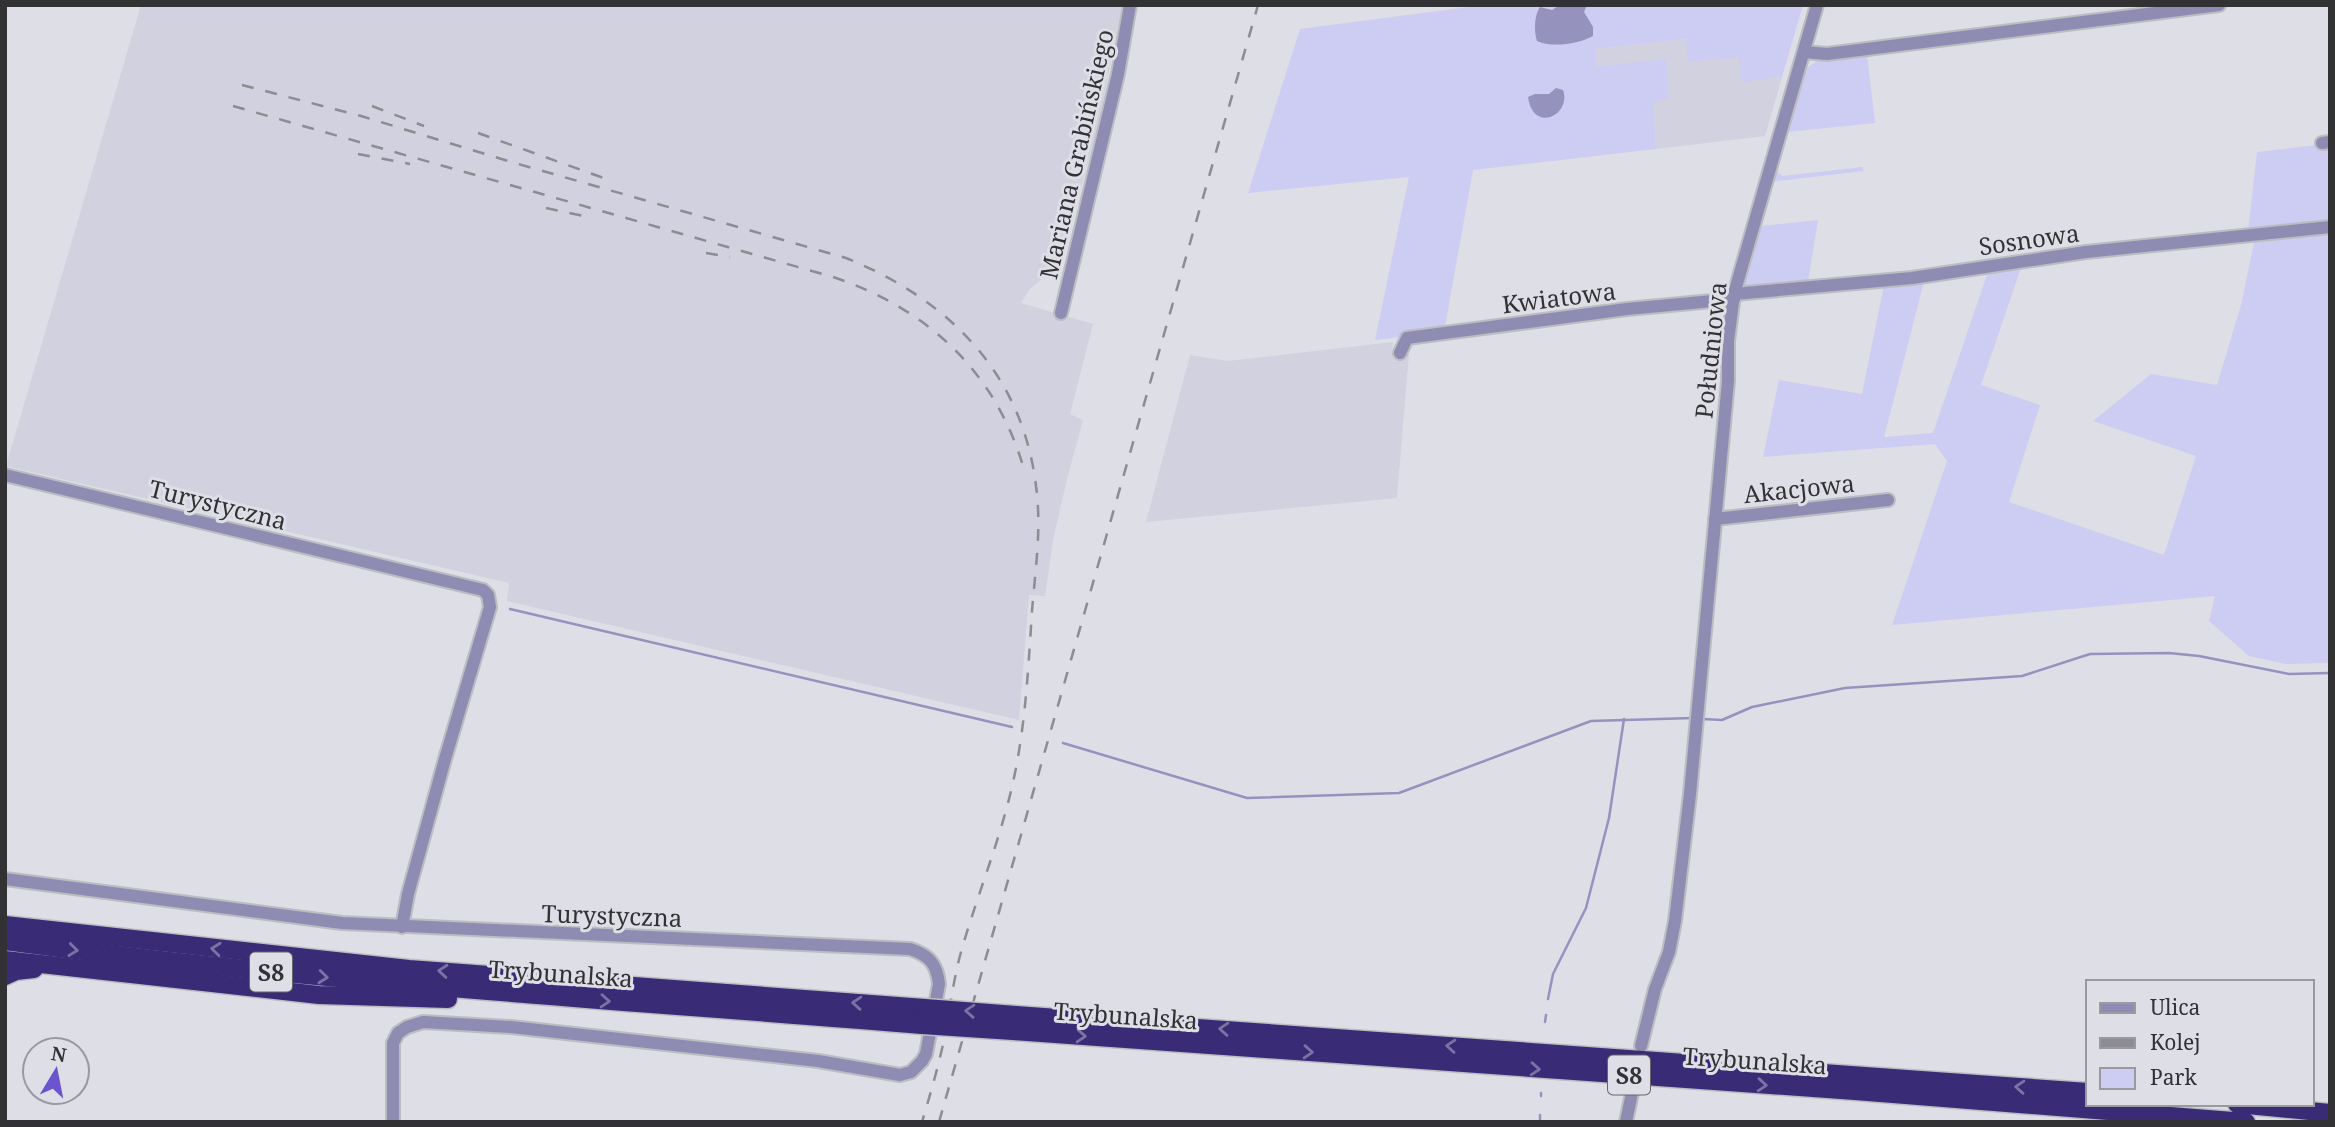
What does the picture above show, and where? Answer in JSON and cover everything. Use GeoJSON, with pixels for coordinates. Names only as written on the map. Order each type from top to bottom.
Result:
{"type":"FeatureCollection","features":[{"type":"Feature","properties":{"kind":"highway","name":"Trybunalska"},"geometry":{"type":"LineString","coordinates":[[5,925],[409,969],[924,1016],[2246,1122]]}},
{"type":"Feature","properties":{"kind":"highway","name":"Trybunalska"},"geometry":{"type":"LineString","coordinates":[[5,941],[281,973],[537,996],[924,1016]]}},
{"type":"Feature","properties":{"kind":"highway"},"geometry":{"type":"LineString","coordinates":[[5,960],[344,997],[423,999],[537,996]]}},
{"type":"Feature","properties":{"kind":"highway"},"geometry":{"type":"LineString","coordinates":[[5,976],[20,970],[55,966]]}},
{"type":"Feature","properties":{"kind":"highway","name":"Trybunalska"},"geometry":{"type":"LineString","coordinates":[[1015,1023],[2086,1092]]}},
{"type":"Feature","properties":{"kind":"highway"},"geometry":{"type":"LineString","coordinates":[[2258,1106],[2330,1113]]}},
{"type":"Feature","properties":{"kind":"street","name":"Mariana Grabińskiego"},"geometry":{"type":"LineString","coordinates":[[1061,313],[1118,74],[1130,5]]}},
{"type":"Feature","properties":{"kind":"street","name":"Południowa"},"geometry":{"type":"LineString","coordinates":[[1641,1046],[1675,921],[1690,794],[1734,296],[1817,5]]}},
{"type":"Feature","properties":{"kind":"street"},"geometry":{"type":"LineString","coordinates":[[1804,52],[1827,54],[2219,5]]}},
{"type":"Feature","properties":{"kind":"street","name":"Sosnowa"},"geometry":{"type":"LineString","coordinates":[[1734,296],[1912,278],[2087,252],[2330,227]]}},
{"type":"Feature","properties":{"kind":"street","name":"Kwiatowa"},"geometry":{"type":"LineString","coordinates":[[1400,353],[1407,338],[1734,296]]}},
{"type":"Feature","properties":{"kind":"street","name":"Turystyczna"},"geometry":{"type":"LineString","coordinates":[[5,475],[483,590],[488,596],[490,607],[445,759],[408,894],[402,927],[910,949],[929,957],[938,973],[939,984],[926,1054],[911,1072],[900,1075],[818,1061],[578,1034],[424,1022],[398,1033],[393,1043],[393,1122]]}},
{"type":"Feature","properties":{"kind":"street","name":"Akacjowa"},"geometry":{"type":"LineString","coordinates":[[1715,519],[1888,499]]}},
{"type":"Feature","properties":{"kind":"street"},"geometry":{"type":"LineString","coordinates":[[5,879],[250,912],[402,927]]}},
{"type":"Feature","properties":{"kind":"street"},"geometry":{"type":"LineString","coordinates":[[1626,1122],[1633,1088]]}},
{"type":"Feature","properties":{"kind":"shaded area"},"geometry":{"type":"Polygon","coordinates":[[[141,5],[1122,5],[1099,123],[1061,259],[1057,266],[1029,290],[1021,303],[1093,324],[1070,414],[1083,420],[1053,540],[1045,596],[1029,595],[1019,720],[507,601],[509,583],[6,466],[141,5]]]}},
{"type":"Feature","properties":{"kind":"shaded area"},"geometry":{"type":"Polygon","coordinates":[[[1560,5],[1587,5],[1584,12],[1593,27],[1593,36],[1565,44],[1537,41],[1535,24],[1540,7],[1552,10],[1560,5]]]}},
{"type":"Feature","properties":{"kind":"shaded area"},"geometry":{"type":"Polygon","coordinates":[[[1686,39],[1740,57],[1742,81],[1782,77],[1765,136],[1656,149],[1654,101],[1597,67],[1596,49],[1686,39]]]}},
{"type":"Feature","properties":{"kind":"shaded area"},"geometry":{"type":"Polygon","coordinates":[[[1556,88],[1563,90],[1562,107],[1551,117],[1537,115],[1531,108],[1528,97],[1549,94],[1556,88]]]}},
{"type":"Feature","properties":{"kind":"shaded area"},"geometry":{"type":"Polygon","coordinates":[[[1393,342],[1392,353],[1409,354],[1397,498],[1146,522],[1190,355],[1228,361],[1393,342]]]}},
{"type":"Feature","properties":{"kind":"green space"},"geometry":{"type":"Polygon","coordinates":[[[1484,5],[1803,5],[1782,77],[1741,82],[1739,57],[1688,62],[1686,39],[1596,49],[1597,67],[1666,59],[1669,99],[1654,102],[1656,149],[1473,170],[1444,332],[1375,340],[1409,177],[1248,193],[1300,29],[1484,5]]]}},
{"type":"Feature","properties":{"kind":"green space"},"geometry":{"type":"Polygon","coordinates":[[[1867,55],[1875,123],[1787,132],[1776,170],[1782,176],[1862,167],[1864,171],[1769,182],[1804,70],[1818,60],[1867,55]]]}},
{"type":"Feature","properties":{"kind":"green space"},"geometry":{"type":"Polygon","coordinates":[[[2330,146],[2330,223],[2248,232],[2257,152],[2330,146]]]}},
{"type":"Feature","properties":{"kind":"green space"},"geometry":{"type":"Polygon","coordinates":[[[1768,189],[1772,190],[1762,226],[1818,220],[1808,282],[1749,288],[1744,285],[1741,278],[1768,189]]]}},
{"type":"Feature","properties":{"kind":"green space"},"geometry":{"type":"Polygon","coordinates":[[[2330,230],[2330,663],[2286,664],[2249,656],[2209,621],[2215,596],[1892,625],[1947,461],[1935,444],[1763,457],[1779,380],[1862,394],[1885,280],[1924,282],[1884,437],[1933,433],[1989,269],[2022,265],[1981,385],[2040,405],[2009,502],[2164,555],[2196,456],[2093,421],[2151,374],[2217,385],[2241,305],[2255,238],[2330,230]]]}},
{"type":"Feature","properties":{"kind":"waterway"},"geometry":{"type":"LineString","coordinates":[[510,609],[1012,727]]}},
{"type":"Feature","properties":{"kind":"waterway"},"geometry":{"type":"LineString","coordinates":[[1703,719],[1722,720],[1752,707],[1845,688],[2022,676],[2090,654],[2169,653],[2199,656],[2289,674],[2330,673]]}},
{"type":"Feature","properties":{"kind":"waterway"},"geometry":{"type":"LineString","coordinates":[[1063,743],[1247,798],[1399,793],[1591,721],[1693,718]]}},
{"type":"Feature","properties":{"kind":"waterway"},"geometry":{"type":"LineString","coordinates":[[1548,999],[1553,974],[1586,908],[1609,818],[1624,719]]}},
{"type":"Feature","properties":{"kind":"waterway"},"geometry":{"type":"LineString","coordinates":[[1545,1022],[1546,1015]]}},
{"type":"Feature","properties":{"kind":"waterway"},"geometry":{"type":"LineString","coordinates":[[1540,1115],[1540,1122]]}},
{"type":"Feature","properties":{"kind":"railway"},"geometry":{"type":"LineString","coordinates":[[939,1122],[1258,5]]}},
{"type":"Feature","properties":{"kind":"railway"},"geometry":{"type":"LineString","coordinates":[[242,85],[361,116],[846,258],[919,297],[950,321],[977,348],[1000,379],[1017,414],[1030,453],[1037,495],[1038,539],[1025,704],[1010,795],[961,952],[942,1050],[922,1122]]}},
{"type":"Feature","properties":{"kind":"railway"},"geometry":{"type":"LineString","coordinates":[[233,106],[833,277],[868,291],[900,307],[929,327],[955,350],[978,376],[1013,437],[1025,473]]}},
{"type":"Feature","properties":{"kind":"railway"},"geometry":{"type":"LineString","coordinates":[[372,106],[424,126]]}},
{"type":"Feature","properties":{"kind":"railway"},"geometry":{"type":"LineString","coordinates":[[478,133],[612,181]]}},
{"type":"Feature","properties":{"kind":"railway"},"geometry":{"type":"LineString","coordinates":[[358,154],[410,164]]}},
{"type":"Feature","properties":{"kind":"railway"},"geometry":{"type":"LineString","coordinates":[[546,208],[584,216]]}},
{"type":"Feature","properties":{"kind":"railway"},"geometry":{"type":"LineString","coordinates":[[706,253],[730,257]]}}]}
